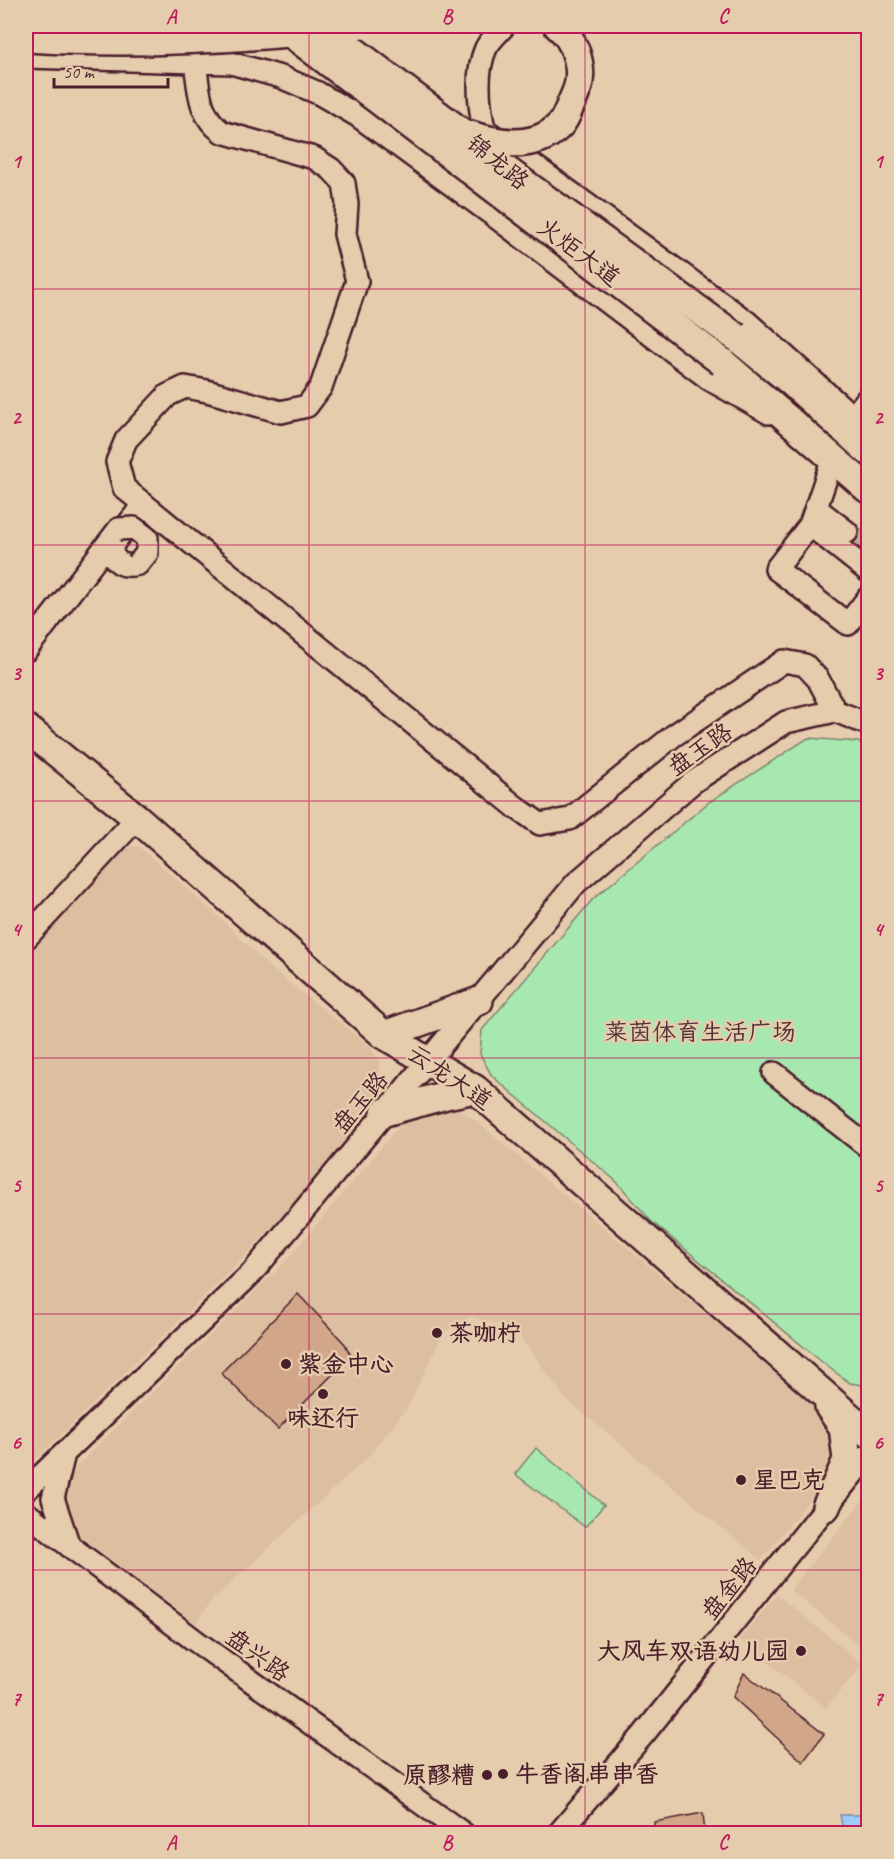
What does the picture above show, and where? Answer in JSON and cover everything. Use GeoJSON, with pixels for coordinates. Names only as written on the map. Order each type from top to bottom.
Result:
{"type":"FeatureCollection","features":[{"type":"Feature","properties":{"kind":"main road","name":"火炬大道"},"geometry":{"type":"LineString","coordinates":[[281,26],[722,362],[868,489]]}},
{"type":"Feature","properties":{"kind":"main road","name":"锦龙路"},"geometry":{"type":"LineString","coordinates":[[321,26],[473,131],[499,165],[736,337],[790,381],[868,451]]}},
{"type":"Feature","properties":{"kind":"main road"},"geometry":{"type":"LineString","coordinates":[[26,38],[120,41],[224,38],[355,26]]}},
{"type":"Feature","properties":{"kind":"main road"},"geometry":{"type":"LineString","coordinates":[[473,131],[490,142],[516,144],[541,137],[560,125],[572,104],[579,81],[577,53],[563,29],[558,26]]}},
{"type":"Feature","properties":{"kind":"main road","name":"云龙大道"},"geometry":{"type":"LineString","coordinates":[[26,728],[136,818],[384,1035],[475,1089],[868,1433]]}},
{"type":"Feature","properties":{"kind":"main road"},"geometry":{"type":"LineString","coordinates":[[384,1035],[478,1000]]}},
{"type":"Feature","properties":{"kind":"main road"},"geometry":{"type":"LineString","coordinates":[[385,1112],[475,1089]]}},
{"type":"Feature","properties":{"kind":"main road"},"geometry":{"type":"LineString","coordinates":[[814,1386],[843,1427],[847,1460],[826,1507]]}},
{"type":"Feature","properties":{"kind":"street"},"geometry":{"type":"LineString","coordinates":[[240,26],[288,38],[381,79],[535,167],[747,322],[853,417],[868,435]]}},
{"type":"Feature","properties":{"kind":"street"},"geometry":{"type":"LineString","coordinates":[[473,131],[486,48],[504,26]]}},
{"type":"Feature","properties":{"kind":"street"},"geometry":{"type":"LineString","coordinates":[[26,57],[231,63],[281,77],[318,93],[358,116],[709,379],[807,435]]}},
{"type":"Feature","properties":{"kind":"street"},"geometry":{"type":"LineString","coordinates":[[195,62],[203,109],[211,124],[222,132],[314,158],[331,169],[344,183],[347,204],[345,234],[357,281],[321,387],[307,406],[281,412],[185,387],[168,395],[126,440],[117,462],[124,488],[507,801],[540,824],[570,819],[674,736],[784,661],[806,664],[818,679],[835,711],[868,724]]}},
{"type":"Feature","properties":{"kind":"street"},"geometry":{"type":"LineString","coordinates":[[497,218],[496,205],[499,194],[510,179],[520,170],[535,167]]}},
{"type":"Feature","properties":{"kind":"street"},"geometry":{"type":"LineString","coordinates":[[853,417],[868,398]]}},
{"type":"Feature","properties":{"kind":"street"},"geometry":{"type":"LineString","coordinates":[[833,459],[813,516],[776,569],[848,624],[868,598]]}},
{"type":"Feature","properties":{"kind":"street"},"geometry":{"type":"LineString","coordinates":[[26,650],[119,529],[134,528],[147,538],[147,553],[138,564],[125,566],[114,558],[112,545],[143,505]]}},
{"type":"Feature","properties":{"kind":"street"},"geometry":{"type":"LineString","coordinates":[[813,516],[848,532]]}},
{"type":"Feature","properties":{"kind":"street"},"geometry":{"type":"LineString","coordinates":[[813,516],[868,571]]}},
{"type":"Feature","properties":{"kind":"street","name":"盘玉路"},"geometry":{"type":"LineString","coordinates":[[26,1490],[251,1274],[576,883],[693,782],[786,722],[835,711]]}},
{"type":"Feature","properties":{"kind":"street"},"geometry":{"type":"LineString","coordinates":[[26,938],[136,818]]}},
{"type":"Feature","properties":{"kind":"street"},"geometry":{"type":"LineString","coordinates":[[774,1073],[868,1147]]}},
{"type":"Feature","properties":{"kind":"street"},"geometry":{"type":"LineString","coordinates":[[64,1453],[53,1498],[69,1546]]}},
{"type":"Feature","properties":{"kind":"street","name":"盘金路"},"geometry":{"type":"LineString","coordinates":[[557,1832],[643,1735],[868,1455]]}},
{"type":"Feature","properties":{"kind":"street","name":"盘兴路"},"geometry":{"type":"LineString","coordinates":[[26,1513],[193,1639],[464,1833]]}},
{"type":"Feature","properties":{"kind":"shaded area"},"geometry":{"type":"Polygon","coordinates":[[[138,846],[216,914],[268,966],[367,1044],[379,1061],[381,1086],[369,1108],[310,1186],[238,1263],[26,1467],[26,950],[121,847],[138,846]]]}},
{"type":"Feature","properties":{"kind":"shaded area"},"geometry":{"type":"Polygon","coordinates":[[[428,1106],[454,1106],[476,1121],[825,1414],[836,1437],[836,1466],[761,1560],[566,1399],[515,1330],[472,1316],[443,1333],[407,1408],[366,1459],[214,1598],[195,1623],[77,1534],[64,1511],[64,1487],[79,1464],[286,1261],[403,1122],[428,1106]]]}},
{"type":"Feature","properties":{"kind":"shaded area"},"geometry":{"type":"Polygon","coordinates":[[[868,1494],[868,1652],[790,1590],[868,1494]]]}},
{"type":"Feature","properties":{"kind":"shaded area","name":"大风车双语幼儿园"},"geometry":{"type":"Polygon","coordinates":[[[777,1595],[863,1664],[826,1708],[739,1639],[777,1595]]]}},
{"type":"Feature","properties":{"kind":"green space","name":"莱茵体育生活广场"},"geometry":{"type":"Polygon","coordinates":[[[808,738],[858,742],[868,749],[868,1386],[850,1383],[827,1366],[651,1221],[617,1182],[492,1076],[480,1054],[482,1030],[593,899],[709,802],[808,738]]]}},
{"type":"Feature","properties":{"kind":"green space"},"geometry":{"type":"Polygon","coordinates":[[[536,1448],[604,1505],[585,1527],[515,1474],[536,1448]]]}},
{"type":"Feature","properties":{"kind":"water"},"geometry":{"type":"Polygon","coordinates":[[[840,1815],[868,1815],[868,1833],[844,1833],[840,1815]]]}},
{"type":"Feature","properties":{"kind":"building"},"geometry":{"type":"Polygon","coordinates":[[[854,524],[868,535],[868,551],[865,556],[842,539],[854,524]]]}},
{"type":"Feature","properties":{"kind":"building","name":"紫金中心"},"geometry":{"type":"Polygon","coordinates":[[[298,1294],[345,1344],[351,1356],[278,1429],[221,1373],[298,1294]]]}},
{"type":"Feature","properties":{"kind":"building"},"geometry":{"type":"Polygon","coordinates":[[[744,1673],[824,1734],[803,1762],[733,1697],[744,1673]]]}},
{"type":"Feature","properties":{"kind":"building"},"geometry":{"type":"Polygon","coordinates":[[[703,1813],[705,1834],[654,1834],[654,1822],[703,1813]]]}},
{"type":"Feature","properties":{"kind":"tunnel"},"geometry":{"type":"LineString","coordinates":[[847,532],[868,548]]}},
{"type":"Feature","properties":{"kind":"place","name":"茶咖柠"},"geometry":{"type":"Point","coordinates":[437,1333]}},
{"type":"Feature","properties":{"kind":"place","name":"紫金中心"},"geometry":{"type":"Point","coordinates":[286,1364]}},
{"type":"Feature","properties":{"kind":"place","name":"味还行"},"geometry":{"type":"Point","coordinates":[323,1394]}},
{"type":"Feature","properties":{"kind":"place","name":"星巴克"},"geometry":{"type":"Point","coordinates":[741,1480]}},
{"type":"Feature","properties":{"kind":"place","name":"大风车双语幼儿园"},"geometry":{"type":"Point","coordinates":[801,1651]}},
{"type":"Feature","properties":{"kind":"place","name":"牛香阁串串香"},"geometry":{"type":"Point","coordinates":[503,1774]}},
{"type":"Feature","properties":{"kind":"place","name":"原醪糟"},"geometry":{"type":"Point","coordinates":[487,1775]}}]}
